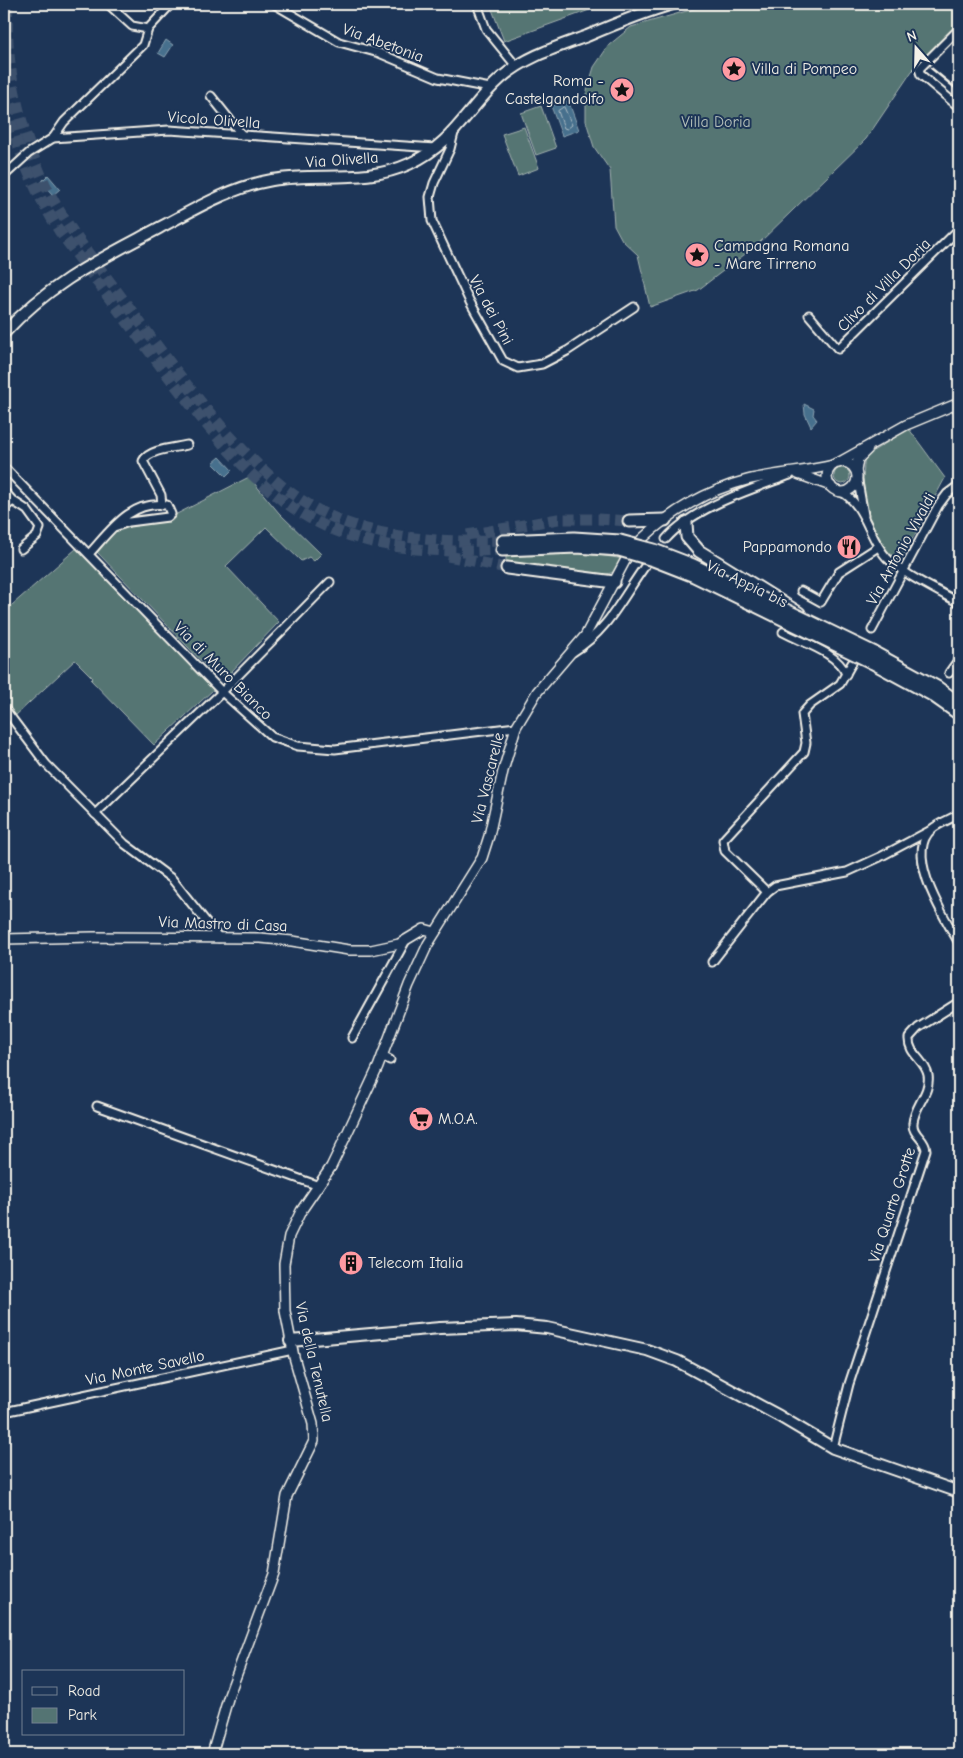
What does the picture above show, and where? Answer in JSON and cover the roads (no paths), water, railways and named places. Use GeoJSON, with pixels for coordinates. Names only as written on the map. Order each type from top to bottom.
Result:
{"type":"FeatureCollection","features":[{"type":"Feature","properties":{"kind":"highway"},"geometry":{"type":"LineString","coordinates":[[629,521],[665,520]]}},
{"type":"Feature","properties":{"kind":"highway"},"geometry":{"type":"LineString","coordinates":[[686,522],[687,537],[695,548],[777,597],[819,626]]}},
{"type":"Feature","properties":{"kind":"highway","name":"Via Appia bis"},"geometry":{"type":"LineString","coordinates":[[502,546],[577,547],[620,545],[654,550],[693,565],[819,626],[932,695],[959,714]]}},
{"type":"Feature","properties":{"kind":"highway","name":"Via Appia bis"},"geometry":{"type":"LineString","coordinates":[[620,545],[694,576],[937,687],[959,703]]}},
{"type":"Feature","properties":{"kind":"highway"},"geometry":{"type":"LineString","coordinates":[[507,568],[614,582]]}},
{"type":"Feature","properties":{"kind":"main road","name":"Via Olivella"},"geometry":{"type":"LineString","coordinates":[[4,334],[37,300],[68,277],[230,192],[276,179],[350,176],[385,172],[408,165],[454,133],[490,88],[516,66],[653,6],[673,4]]}},
{"type":"Feature","properties":{"kind":"main road"},"geometry":{"type":"LineString","coordinates":[[292,1346],[476,1326],[516,1325],[547,1328],[647,1350],[671,1358],[779,1416],[833,1448],[959,1492]]}},
{"type":"Feature","properties":{"kind":"street"},"geometry":{"type":"LineString","coordinates":[[108,4],[132,26],[148,29]]}},
{"type":"Feature","properties":{"kind":"street"},"geometry":{"type":"LineString","coordinates":[[52,138],[64,122],[143,45],[148,29],[171,4]]}},
{"type":"Feature","properties":{"kind":"street","name":"Via Abetonia"},"geometry":{"type":"LineString","coordinates":[[274,4],[338,42],[379,53],[438,78],[490,88]]}},
{"type":"Feature","properties":{"kind":"street"},"geometry":{"type":"LineString","coordinates":[[477,4],[486,29],[516,66]]}},
{"type":"Feature","properties":{"kind":"street"},"geometry":{"type":"LineString","coordinates":[[959,29],[920,69],[921,75],[959,107]]}},
{"type":"Feature","properties":{"kind":"street"},"geometry":{"type":"LineString","coordinates":[[212,96],[242,135]]}},
{"type":"Feature","properties":{"kind":"street","name":"Vicolo Olivella"},"geometry":{"type":"LineString","coordinates":[[4,176],[29,153],[52,138],[153,130],[435,148]]}},
{"type":"Feature","properties":{"kind":"street","name":"Via dei Pini"},"geometry":{"type":"LineString","coordinates":[[454,133],[450,149],[430,196],[432,221],[470,302],[503,361],[518,368],[542,364],[567,351],[634,307]]}},
{"type":"Feature","properties":{"kind":"street","name":"Clivo di Villa Doria"},"geometry":{"type":"LineString","coordinates":[[809,315],[838,349],[959,229]]}},
{"type":"Feature","properties":{"kind":"street"},"geometry":{"type":"LineString","coordinates":[[835,489],[828,478],[836,464],[915,421],[959,403]]}},
{"type":"Feature","properties":{"kind":"street"},"geometry":{"type":"LineString","coordinates":[[835,489],[852,488],[860,457],[878,441]]}},
{"type":"Feature","properties":{"kind":"street"},"geometry":{"type":"LineString","coordinates":[[162,504],[161,495],[143,461],[145,457],[153,453],[187,445]]}},
{"type":"Feature","properties":{"kind":"street"},"geometry":{"type":"LineString","coordinates":[[666,539],[686,522],[726,500],[795,474],[847,462],[857,473],[864,520]]}},
{"type":"Feature","properties":{"kind":"street","name":"Via di Muro Bianco"},"geometry":{"type":"LineString","coordinates":[[4,467],[222,692],[272,737],[288,744],[314,749],[342,749],[516,727]]}},
{"type":"Feature","properties":{"kind":"street"},"geometry":{"type":"LineString","coordinates":[[641,540],[665,520],[698,500],[729,486],[757,478],[795,474],[835,489],[854,501],[878,547],[890,561],[959,603]]}},
{"type":"Feature","properties":{"kind":"street","name":"Via Antonio Vivaldi"},"geometry":{"type":"LineString","coordinates":[[872,630],[938,506],[947,494],[959,485]]}},
{"type":"Feature","properties":{"kind":"street"},"geometry":{"type":"LineString","coordinates":[[4,491],[13,501],[27,510],[40,528],[39,533],[22,549]]}},
{"type":"Feature","properties":{"kind":"street"},"geometry":{"type":"LineString","coordinates":[[4,508],[13,501]]}},
{"type":"Feature","properties":{"kind":"street"},"geometry":{"type":"LineString","coordinates":[[89,554],[125,514],[138,508],[162,504],[167,505],[171,509],[171,514],[168,517],[129,522],[114,527]]}},
{"type":"Feature","properties":{"kind":"street"},"geometry":{"type":"LineString","coordinates":[[801,591],[821,602],[839,572],[878,547]]}},
{"type":"Feature","properties":{"kind":"street","name":"Via Vascarelle"},"geometry":{"type":"LineString","coordinates":[[435,932],[482,858],[489,836],[505,762],[516,727],[537,692],[571,654],[584,636],[626,561]]}},
{"type":"Feature","properties":{"kind":"street"},"geometry":{"type":"LineString","coordinates":[[571,654],[602,629],[645,566]]}},
{"type":"Feature","properties":{"kind":"street"},"geometry":{"type":"LineString","coordinates":[[95,814],[222,692],[330,582]]}},
{"type":"Feature","properties":{"kind":"street"},"geometry":{"type":"LineString","coordinates":[[783,632],[834,658],[842,666],[846,674]]}},
{"type":"Feature","properties":{"kind":"street"},"geometry":{"type":"LineString","coordinates":[[950,673],[959,659]]}},
{"type":"Feature","properties":{"kind":"street"},"geometry":{"type":"LineString","coordinates":[[767,892],[725,851],[723,840],[804,752],[806,743],[802,714],[810,705],[838,686],[852,664]]}},
{"type":"Feature","properties":{"kind":"street"},"geometry":{"type":"LineString","coordinates":[[4,708],[38,755],[124,844],[172,879],[219,938]]}},
{"type":"Feature","properties":{"kind":"street"},"geometry":{"type":"LineString","coordinates":[[712,962],[767,892],[781,884],[816,880],[852,870],[959,814]]}},
{"type":"Feature","properties":{"kind":"street"},"geometry":{"type":"LineString","coordinates":[[931,830],[922,846],[921,861],[942,911],[959,943]]}},
{"type":"Feature","properties":{"kind":"street","name":"Via Mastro di Casa"},"geometry":{"type":"LineString","coordinates":[[4,939],[93,937],[277,939],[358,950],[384,948],[406,940],[424,929],[435,932]]}},
{"type":"Feature","properties":{"kind":"street","name":"Via della Tenutella"},"geometry":{"type":"LineString","coordinates":[[212,1754],[230,1690],[274,1574],[287,1496],[314,1441],[313,1424],[292,1346],[284,1301],[284,1264],[290,1236],[340,1148],[386,1058],[409,985],[435,932]]}},
{"type":"Feature","properties":{"kind":"street"},"geometry":{"type":"LineString","coordinates":[[352,1038],[406,940]]}},
{"type":"Feature","properties":{"kind":"street","name":"Via Quarto Grotte"},"geometry":{"type":"LineString","coordinates":[[833,1448],[852,1375],[926,1150],[924,1142],[914,1131],[913,1122],[924,1096],[928,1076],[924,1067],[910,1049],[909,1038],[918,1028],[959,1002]]}},
{"type":"Feature","properties":{"kind":"street"},"geometry":{"type":"LineString","coordinates":[[97,1106],[319,1186]]}},
{"type":"Feature","properties":{"kind":"street","name":"Via Monte Savello"},"geometry":{"type":"LineString","coordinates":[[4,1412],[292,1346]]}},
{"type":"Feature","properties":{"kind":"water"},"geometry":{"type":"Polygon","coordinates":[[[166,40],[173,45],[165,57],[158,53],[166,40]]]}},
{"type":"Feature","properties":{"kind":"water"},"geometry":{"type":"Polygon","coordinates":[[[568,100],[579,130],[562,136],[551,106],[568,100]]]}},
{"type":"Feature","properties":{"kind":"water"},"geometry":{"type":"Polygon","coordinates":[[[48,175],[60,189],[53,195],[41,182],[48,175]]]}},
{"type":"Feature","properties":{"kind":"water"},"geometry":{"type":"Polygon","coordinates":[[[804,404],[814,409],[813,415],[817,420],[811,427],[805,414],[804,404]]]}},
{"type":"Feature","properties":{"kind":"water"},"geometry":{"type":"Polygon","coordinates":[[[220,457],[232,470],[226,476],[213,463],[220,457]]]}},
{"type":"Feature","properties":{"kind":"tunnel"},"geometry":{"type":"LineString","coordinates":[[8,4],[7,27],[11,73],[21,119],[45,184],[79,241],[184,382],[236,442],[290,492],[318,510],[339,520],[362,528],[408,537],[455,541],[503,541]]}},
{"type":"Feature","properties":{"kind":"tunnel"},"geometry":{"type":"LineString","coordinates":[[4,89],[18,145],[32,181],[60,232],[197,413],[235,458],[256,478],[278,497],[302,513],[327,527],[348,535],[391,546],[413,549],[502,550]]}},
{"type":"Feature","properties":{"kind":"tunnel"},"geometry":{"type":"LineString","coordinates":[[467,535],[558,519],[629,521]]}},
{"type":"Feature","properties":{"kind":"tunnel"},"geometry":{"type":"LineString","coordinates":[[448,556],[507,568]]}},
{"type":"Feature","properties":{"kind":"railway"},"geometry":{"type":"LineString","coordinates":[[931,68],[959,91]]}},
{"type":"Feature","properties":{"kind":"place","name":"Villa di Pompeo"},"geometry":{"type":"Point","coordinates":[734,69]}},
{"type":"Feature","properties":{"kind":"place","name":"Roma - Castelgandolfo"},"geometry":{"type":"Point","coordinates":[622,90]}},
{"type":"Feature","properties":{"kind":"place","name":"Campagna Romana - Mare Tirreno"},"geometry":{"type":"Point","coordinates":[697,255]}},
{"type":"Feature","properties":{"kind":"place","name":"Pappamondo"},"geometry":{"type":"Point","coordinates":[849,547]}},
{"type":"Feature","properties":{"kind":"place","name":"M.O.A."},"geometry":{"type":"Point","coordinates":[421,1119]}},
{"type":"Feature","properties":{"kind":"place","name":"Telecom Italia"},"geometry":{"type":"Point","coordinates":[351,1263]}},
{"type":"Feature","properties":{"kind":"park label","name":"Villa Doria"},"geometry":{"type":"Point","coordinates":[716,122]}}]}
